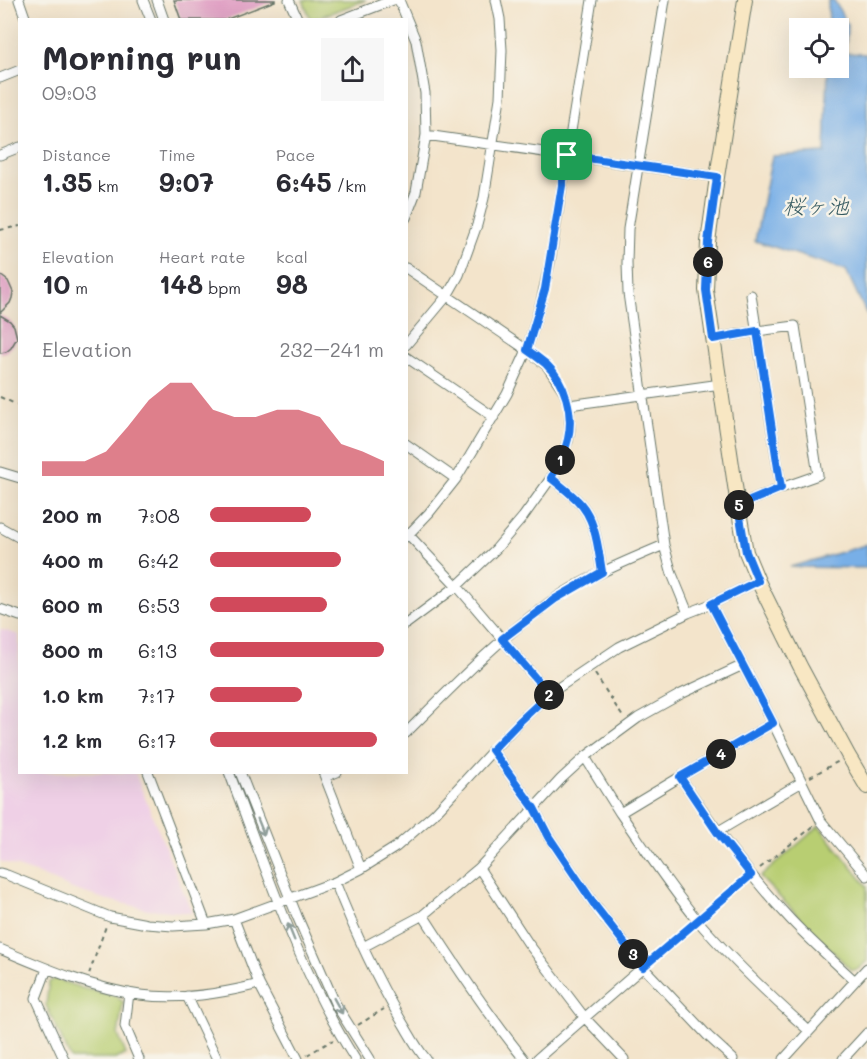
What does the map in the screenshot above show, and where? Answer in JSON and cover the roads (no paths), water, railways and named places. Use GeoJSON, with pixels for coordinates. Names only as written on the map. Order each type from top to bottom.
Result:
{"type":"FeatureCollection","features":[{"type":"Feature","properties":{"kind":"street"},"geometry":{"type":"LineString","coordinates":[[143,0],[150,18]]}},
{"type":"Feature","properties":{"kind":"street"},"geometry":{"type":"LineString","coordinates":[[157,0],[163,18]]}},
{"type":"Feature","properties":{"kind":"street"},"geometry":{"type":"LineString","coordinates":[[289,0],[296,18]]}},
{"type":"Feature","properties":{"kind":"street"},"geometry":{"type":"LineString","coordinates":[[345,18],[393,0]]}},
{"type":"Feature","properties":{"kind":"street"},"geometry":{"type":"LineString","coordinates":[[399,0],[406,18]]}},
{"type":"Feature","properties":{"kind":"street"},"geometry":{"type":"LineString","coordinates":[[408,343],[447,296],[459,275],[484,198],[500,98],[502,50],[496,0]]}},
{"type":"Feature","properties":{"kind":"street"},"geometry":{"type":"LineString","coordinates":[[549,694],[457,586],[408,534],[429,513],[456,479],[507,394],[527,350],[545,289],[592,0]]}},
{"type":"Feature","properties":{"kind":"street"},"geometry":{"type":"LineString","coordinates":[[665,0],[628,229],[627,293],[664,545],[672,574],[688,613]]}},
{"type":"Feature","properties":{"kind":"street"},"geometry":{"type":"LineString","coordinates":[[745,0],[708,242],[706,290],[738,506],[746,552],[758,581],[800,666],[867,787]]}},
{"type":"Feature","properties":{"kind":"street"},"geometry":{"type":"LineString","coordinates":[[22,2],[26,18]]}},
{"type":"Feature","properties":{"kind":"street"},"geometry":{"type":"LineString","coordinates":[[408,22],[416,41],[425,93],[426,135],[416,192],[408,213]]}},
{"type":"Feature","properties":{"kind":"street"},"geometry":{"type":"LineString","coordinates":[[0,78],[18,71]]}},
{"type":"Feature","properties":{"kind":"street"},"geometry":{"type":"LineString","coordinates":[[426,135],[717,177]]}},
{"type":"Feature","properties":{"kind":"street"},"geometry":{"type":"LineString","coordinates":[[0,155],[18,148]]}},
{"type":"Feature","properties":{"kind":"street"},"geometry":{"type":"LineString","coordinates":[[408,269],[547,366],[563,390],[568,405],[570,429],[568,441],[551,478],[503,541],[457,586],[408,623]]}},
{"type":"Feature","properties":{"kind":"street"},"geometry":{"type":"LineString","coordinates":[[751,295],[781,488]]}},
{"type":"Feature","properties":{"kind":"street"},"geometry":{"type":"LineString","coordinates":[[713,339],[795,326],[818,475],[738,506]]}},
{"type":"Feature","properties":{"kind":"street"},"geometry":{"type":"LineString","coordinates":[[408,358],[494,417]]}},
{"type":"Feature","properties":{"kind":"street"},"geometry":{"type":"LineString","coordinates":[[568,405],[721,384]]}},
{"type":"Feature","properties":{"kind":"street"},"geometry":{"type":"LineString","coordinates":[[408,445],[456,479]]}},
{"type":"Feature","properties":{"kind":"street"},"geometry":{"type":"LineString","coordinates":[[0,472],[18,477]]}},
{"type":"Feature","properties":{"kind":"street"},"geometry":{"type":"LineString","coordinates":[[551,478],[578,500],[584,508],[594,530],[602,572]]}},
{"type":"Feature","properties":{"kind":"street"},"geometry":{"type":"LineString","coordinates":[[0,526],[18,537]]}},
{"type":"Feature","properties":{"kind":"street"},"geometry":{"type":"LineString","coordinates":[[408,731],[502,639],[555,599],[602,572],[664,545]]}},
{"type":"Feature","properties":{"kind":"street"},"geometry":{"type":"LineString","coordinates":[[0,873],[110,917],[172,926],[206,924],[234,919],[335,882],[396,847],[434,814],[492,750],[549,694],[619,647],[758,581]]}},
{"type":"Feature","properties":{"kind":"street"},"geometry":{"type":"LineString","coordinates":[[711,604],[821,820],[867,876]]}},
{"type":"Feature","properties":{"kind":"street"},"geometry":{"type":"LineString","coordinates":[[0,609],[18,615]]}},
{"type":"Feature","properties":{"kind":"street"},"geometry":{"type":"LineString","coordinates":[[363,947],[423,915],[479,868],[561,779],[628,724],[681,694],[742,665]]}},
{"type":"Feature","properties":{"kind":"street"},"geometry":{"type":"LineString","coordinates":[[621,813],[773,723]]}},
{"type":"Feature","properties":{"kind":"street"},"geometry":{"type":"LineString","coordinates":[[492,750],[534,808],[549,837],[596,907],[643,967],[733,1059]]}},
{"type":"Feature","properties":{"kind":"street"},"geometry":{"type":"LineString","coordinates":[[585,757],[659,870],[698,921],[757,983],[809,1031]]}},
{"type":"Feature","properties":{"kind":"street"},"geometry":{"type":"LineString","coordinates":[[149,774],[206,924]]}},
{"type":"Feature","properties":{"kind":"street"},"geometry":{"type":"LineString","coordinates":[[230,774],[279,903],[320,999],[355,1059]]}},
{"type":"Feature","properties":{"kind":"street"},"geometry":{"type":"LineString","coordinates":[[241,774],[335,1003],[370,1059]]}},
{"type":"Feature","properties":{"kind":"street"},"geometry":{"type":"LineString","coordinates":[[324,775],[361,869]]}},
{"type":"Feature","properties":{"kind":"street"},"geometry":{"type":"LineString","coordinates":[[680,777],[717,832],[751,875],[791,920],[855,981]]}},
{"type":"Feature","properties":{"kind":"street"},"geometry":{"type":"LineString","coordinates":[[717,832],[802,782]]}},
{"type":"Feature","properties":{"kind":"street"},"geometry":{"type":"LineString","coordinates":[[479,868],[528,944],[585,1018],[624,1059]]}},
{"type":"Feature","properties":{"kind":"street"},"geometry":{"type":"LineString","coordinates":[[335,882],[355,930],[384,989],[426,1059]]}},
{"type":"Feature","properties":{"kind":"street"},"geometry":{"type":"LineString","coordinates":[[423,915],[461,976],[524,1059]]}},
{"type":"Feature","properties":{"kind":"street"},"geometry":{"type":"LineString","coordinates":[[234,919],[259,984],[298,1059]]}},
{"type":"Feature","properties":{"kind":"street"},"geometry":{"type":"LineString","coordinates":[[0,949],[46,969],[86,982],[142,995],[187,996],[259,984]]}},
{"type":"Feature","properties":{"kind":"street"},"geometry":{"type":"LineString","coordinates":[[537,1059],[643,967]]}},
{"type":"Feature","properties":{"kind":"street"},"geometry":{"type":"LineString","coordinates":[[784,1059],[867,968]]}},
{"type":"Feature","properties":{"kind":"street"},"geometry":{"type":"LineString","coordinates":[[46,969],[36,998],[64,1059]]}},
{"type":"Feature","properties":{"kind":"street"},"geometry":{"type":"LineString","coordinates":[[129,993],[125,1026],[139,1059]]}},
{"type":"Feature","properties":{"kind":"street"},"geometry":{"type":"LineString","coordinates":[[187,996],[217,1059]]}},
{"type":"Feature","properties":{"kind":"street"},"geometry":{"type":"LineString","coordinates":[[843,1059],[867,1033]]}},
{"type":"Feature","properties":{"kind":"water","name":"桜ヶ池"},"geometry":{"type":"Polygon","coordinates":[[[828,0],[834,0],[844,18],[829,18],[828,0]]]}},
{"type":"Feature","properties":{"kind":"water","name":"桜ヶ池"},"geometry":{"type":"Polygon","coordinates":[[[849,53],[865,54],[867,60],[867,315],[846,270],[755,241],[772,156],[825,153],[828,78],[849,78],[849,53]]]}},
{"type":"Feature","properties":{"kind":"water"},"geometry":{"type":"Polygon","coordinates":[[[867,544],[867,568],[790,567],[862,546],[867,544]]]}}]}
